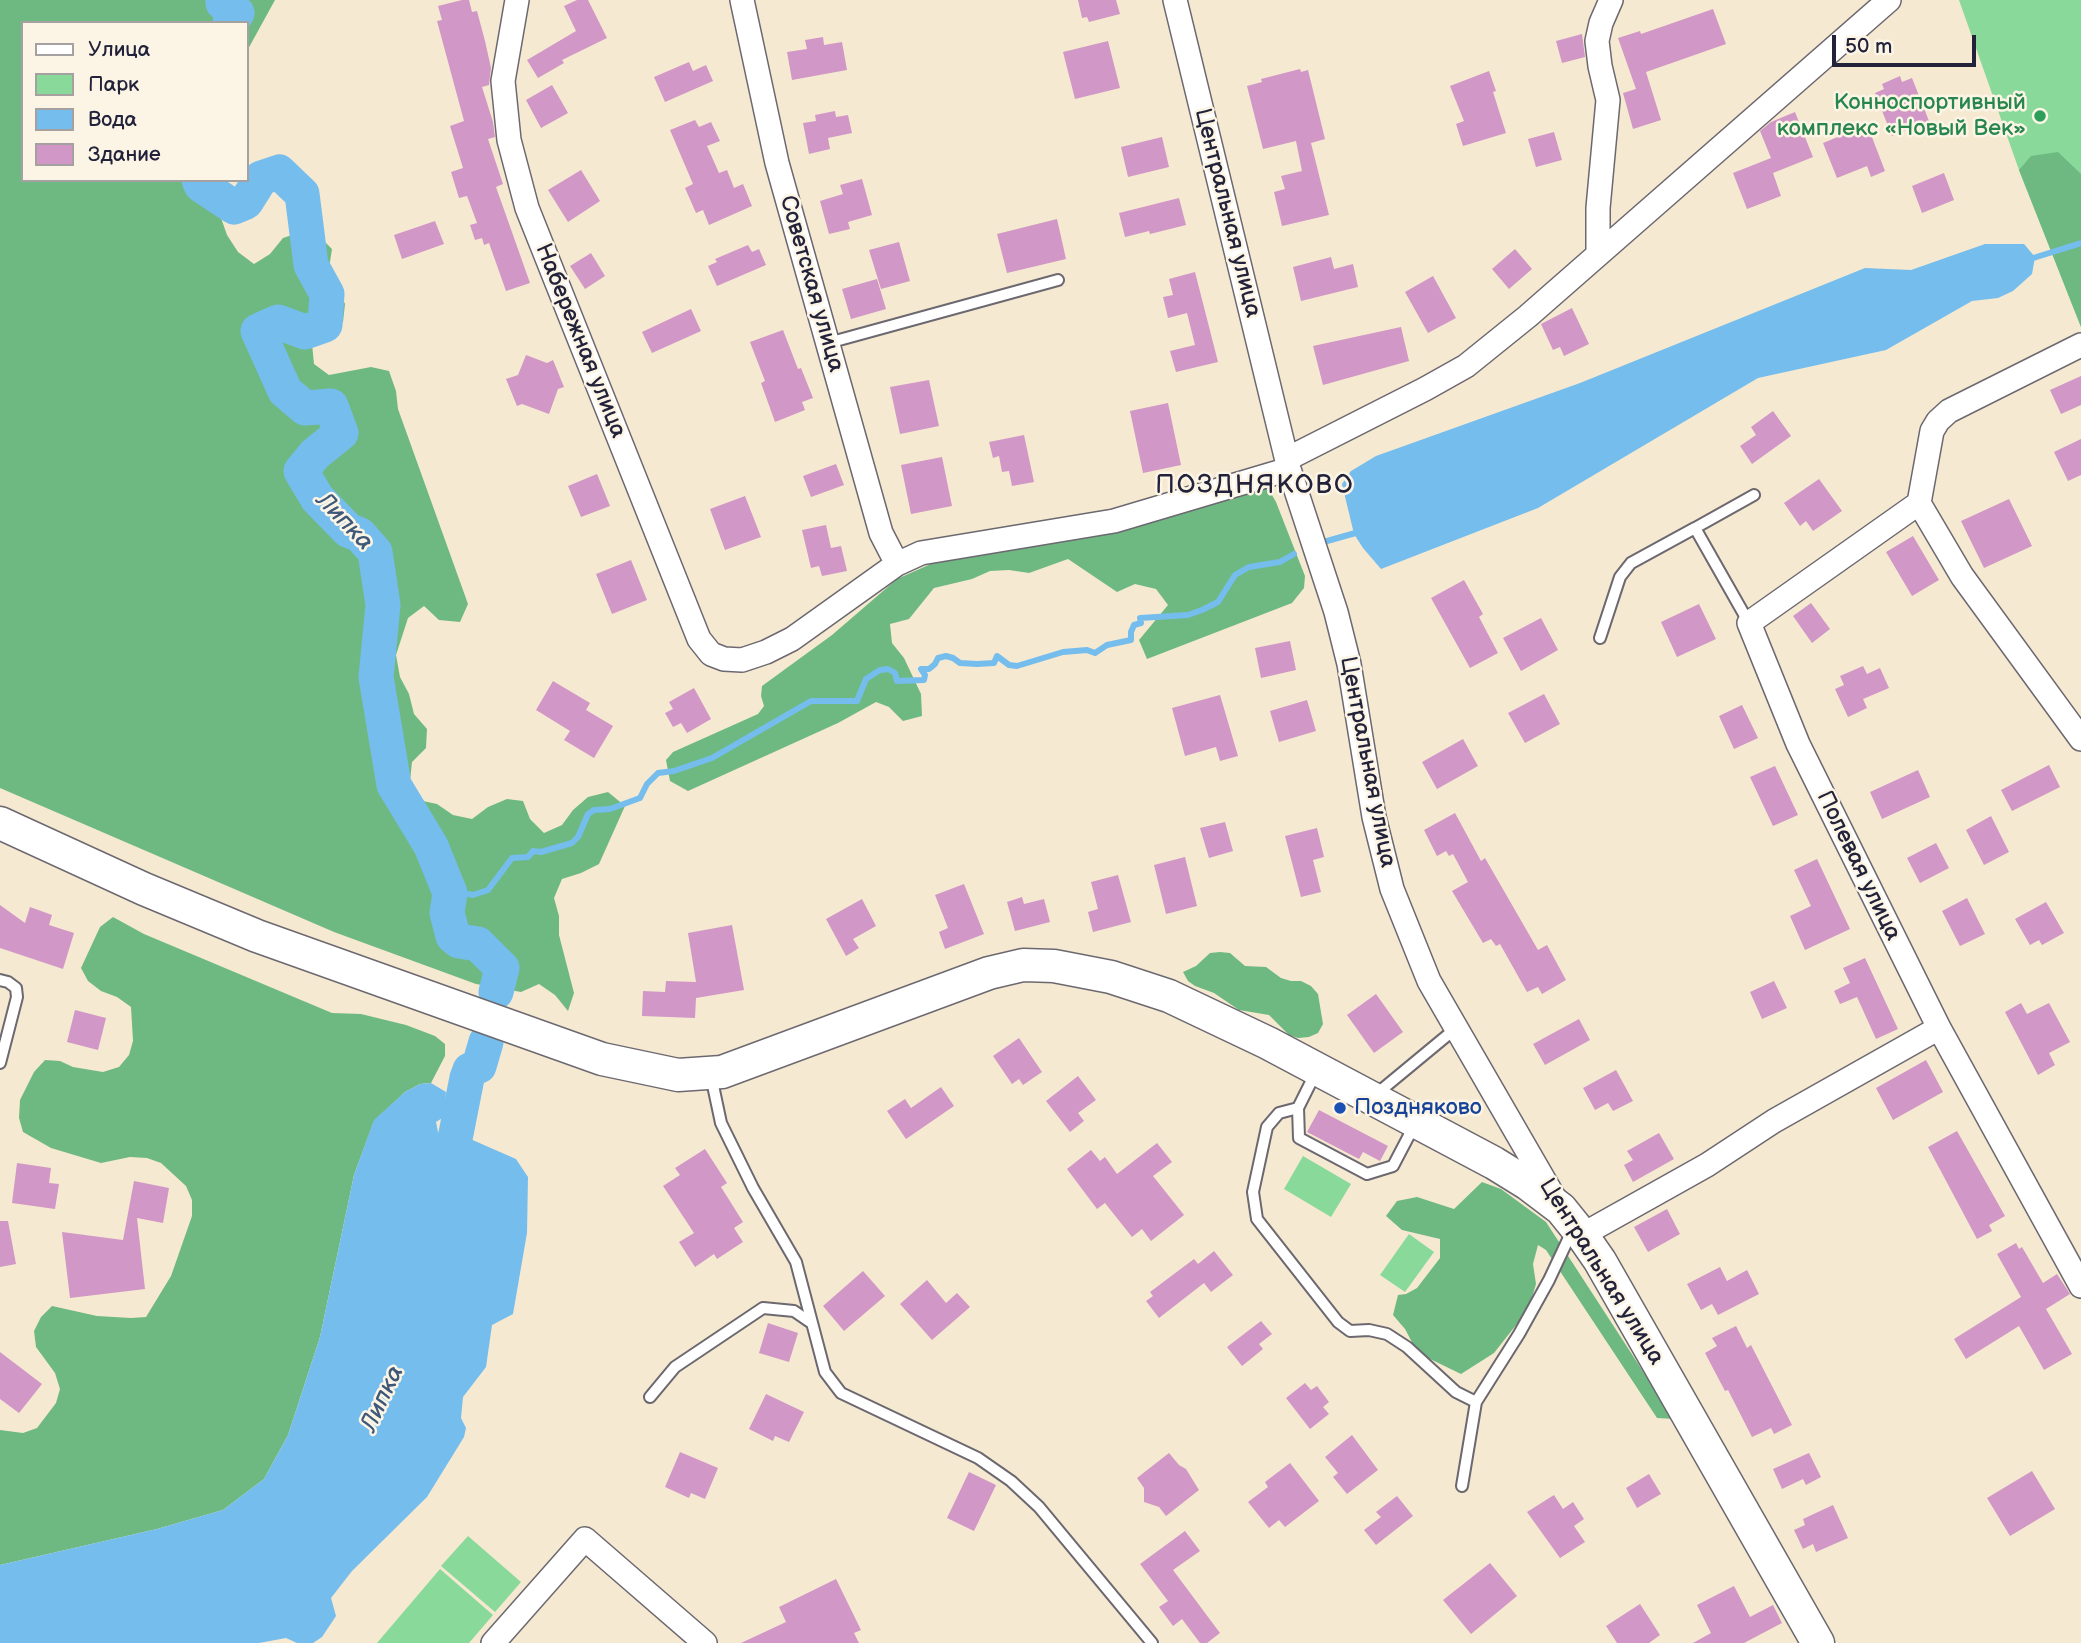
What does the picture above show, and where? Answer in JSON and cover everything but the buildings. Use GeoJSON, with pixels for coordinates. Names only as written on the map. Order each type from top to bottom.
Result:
{"type":"FeatureCollection","features":[{"type":"Feature","properties":{"kind":"street","name":"Набережная улица"},"geometry":{"type":"LineString","coordinates":[[517,0],[503,80],[509,140],[527,208],[699,639],[711,654],[724,659],[742,660],[766,652],[792,639],[897,564]]}},
{"type":"Feature","properties":{"kind":"street","name":"Советская улица"},"geometry":{"type":"LineString","coordinates":[[742,0],[777,163],[881,533],[897,564]]}},
{"type":"Feature","properties":{"kind":"street","name":"Центральная улица"},"geometry":{"type":"LineString","coordinates":[[1175,0],[1288,464],[1346,651],[1374,817],[1392,888],[1429,981],[1455,1029],[1572,1223],[1614,1285],[1818,1643]]}},
{"type":"Feature","properties":{"kind":"street"},"geometry":{"type":"LineString","coordinates":[[1598,254],[1598,208],[1608,100],[1597,41],[1611,0]]}},
{"type":"Feature","properties":{"kind":"street"},"geometry":{"type":"LineString","coordinates":[[897,564],[921,553],[1114,521],[1288,464],[1466,366],[1889,0]]}},
{"type":"Feature","properties":{"kind":"street"},"geometry":{"type":"LineString","coordinates":[[2081,345],[1948,411],[1932,431],[1919,502],[1962,576],[2081,739]]}},
{"type":"Feature","properties":{"kind":"street"},"geometry":{"type":"LineString","coordinates":[[1749,622],[1919,502]]}},
{"type":"Feature","properties":{"kind":"street","name":"Полевая улица"},"geometry":{"type":"LineString","coordinates":[[1749,622],[1798,744],[1939,1028],[2081,1286]]}},
{"type":"Feature","properties":{"kind":"street"},"geometry":{"type":"LineString","coordinates":[[0,823],[144,889],[257,936],[546,1041],[601,1059],[678,1076],[722,1072],[989,973],[1023,965],[1054,966],[1111,977],[1169,996],[1318,1070],[1494,1163],[1528,1184],[1572,1223],[1707,1166],[1774,1121],[1939,1028]]}},
{"type":"Feature","properties":{"kind":"street"},"geometry":{"type":"LineString","coordinates":[[493,1643],[585,1539],[705,1643]]}},
{"type":"Feature","properties":{"kind":"lane"},"geometry":{"type":"LineString","coordinates":[[828,343],[1058,280]]}},
{"type":"Feature","properties":{"kind":"lane"},"geometry":{"type":"LineString","coordinates":[[1600,638],[1620,577],[1631,563],[1754,495]]}},
{"type":"Feature","properties":{"kind":"lane"},"geometry":{"type":"LineString","coordinates":[[1695,527],[1749,622]]}},
{"type":"Feature","properties":{"kind":"lane"},"geometry":{"type":"LineString","coordinates":[[0,980],[16,988],[17,997],[0,1063]]}},
{"type":"Feature","properties":{"kind":"lane"},"geometry":{"type":"LineString","coordinates":[[1371,1098],[1455,1029]]}},
{"type":"Feature","properties":{"kind":"lane"},"geometry":{"type":"LineString","coordinates":[[1318,1070],[1298,1108],[1299,1138],[1367,1174],[1393,1166],[1416,1122]]}},
{"type":"Feature","properties":{"kind":"lane"},"geometry":{"type":"LineString","coordinates":[[710,1073],[721,1122],[753,1188],[796,1262],[825,1372],[841,1393],[978,1458],[1011,1481],[1039,1507],[1152,1643]]}},
{"type":"Feature","properties":{"kind":"lane"},"geometry":{"type":"LineString","coordinates":[[1298,1108],[1279,1113],[1267,1127],[1253,1192],[1257,1219],[1338,1322],[1350,1331],[1369,1330],[1387,1334],[1406,1347],[1456,1392],[1476,1402]]}},
{"type":"Feature","properties":{"kind":"lane"},"geometry":{"type":"LineString","coordinates":[[1462,1486],[1476,1402],[1549,1280],[1572,1223]]}},
{"type":"Feature","properties":{"kind":"lane"},"geometry":{"type":"LineString","coordinates":[[650,1397],[675,1367],[763,1308],[794,1311],[810,1322]]}},
{"type":"Feature","properties":{"kind":"green space"},"geometry":{"type":"Polygon","coordinates":[[[0,0],[275,0],[248,49],[248,21],[21,21],[21,182],[220,182],[220,215],[227,235],[238,252],[254,264],[270,254],[283,238],[301,232],[319,236],[332,249],[329,268],[345,304],[343,322],[330,336],[312,344],[314,364],[329,375],[371,367],[389,371],[396,391],[398,409],[468,604],[460,622],[439,620],[424,606],[408,618],[396,655],[400,677],[409,694],[414,714],[427,729],[426,748],[412,762],[410,781],[418,800],[437,804],[453,815],[472,819],[488,807],[507,799],[523,801],[530,819],[544,833],[562,825],[573,810],[588,797],[608,792],[625,806],[599,864],[562,879],[554,898],[559,916],[559,935],[574,993],[568,1011],[555,995],[539,984],[521,992],[476,984],[334,932],[0,788],[0,0]]]}},
{"type":"Feature","properties":{"kind":"green space","name":"Конноспортивный комплекс «Новый Век»"},"geometry":{"type":"Polygon","coordinates":[[[1959,0],[2081,0],[2081,327],[2019,170],[1959,0]]]}},
{"type":"Feature","properties":{"kind":"green space"},"geometry":{"type":"Polygon","coordinates":[[[2058,152],[2081,174],[2081,327],[2019,170],[2031,156],[2058,152]]]}},
{"type":"Feature","properties":{"kind":"green space"},"geometry":{"type":"Polygon","coordinates":[[[1268,488],[1305,576],[1304,588],[1292,603],[1147,659],[1139,640],[1168,605],[1156,589],[1135,584],[1117,592],[1068,559],[1029,573],[990,571],[972,579],[934,588],[909,619],[890,624],[892,643],[904,658],[921,694],[922,716],[903,721],[889,707],[876,702],[838,723],[688,791],[670,781],[666,760],[673,752],[758,714],[764,706],[762,686],[832,635],[897,579],[933,563],[1120,530],[1268,488]]]}},
{"type":"Feature","properties":{"kind":"green space"},"geometry":{"type":"Polygon","coordinates":[[[113,917],[144,934],[332,1013],[361,1014],[406,1025],[435,1036],[445,1044],[445,1056],[431,1083],[420,1084],[405,1092],[374,1121],[354,1175],[320,1337],[288,1435],[264,1479],[223,1510],[157,1529],[0,1565],[0,1430],[23,1433],[37,1428],[56,1403],[60,1389],[55,1373],[36,1347],[34,1331],[41,1317],[52,1306],[97,1316],[146,1317],[171,1276],[192,1216],[192,1200],[186,1186],[161,1163],[147,1158],[130,1157],[101,1163],[51,1148],[23,1132],[19,1118],[20,1100],[34,1072],[45,1060],[103,1072],[119,1067],[129,1055],[133,1041],[131,1007],[88,981],[81,968],[100,927],[113,917]]]}},
{"type":"Feature","properties":{"kind":"green space"},"geometry":{"type":"Polygon","coordinates":[[[1210,953],[1230,953],[1245,966],[1266,967],[1281,978],[1301,981],[1311,986],[1318,994],[1323,1024],[1318,1033],[1298,1038],[1289,1035],[1269,1015],[1239,1010],[1214,993],[1188,981],[1183,972],[1196,966],[1210,953]]]}},
{"type":"Feature","properties":{"kind":"green space"},"geometry":{"type":"Polygon","coordinates":[[[1303,1156],[1351,1184],[1331,1217],[1284,1189],[1303,1156]]]}},
{"type":"Feature","properties":{"kind":"green space"},"geometry":{"type":"Polygon","coordinates":[[[1482,1182],[1501,1189],[1546,1222],[1674,1419],[1657,1418],[1546,1250],[1538,1245],[1533,1264],[1536,1284],[1530,1304],[1494,1353],[1461,1374],[1428,1358],[1414,1346],[1393,1315],[1398,1295],[1417,1288],[1440,1258],[1440,1239],[1402,1230],[1386,1216],[1397,1201],[1417,1197],[1454,1209],[1482,1182]]]}},
{"type":"Feature","properties":{"kind":"green space"},"geometry":{"type":"Polygon","coordinates":[[[1409,1234],[1434,1252],[1405,1292],[1380,1275],[1409,1234]]]}},
{"type":"Feature","properties":{"kind":"green space"},"geometry":{"type":"Polygon","coordinates":[[[468,1536],[521,1582],[495,1612],[441,1566],[468,1536]]]}},
{"type":"Feature","properties":{"kind":"green space"},"geometry":{"type":"Polygon","coordinates":[[[440,1569],[493,1615],[469,1643],[377,1643],[440,1569]]]}},
{"type":"Feature","properties":{"kind":"water"},"geometry":{"type":"Polygon","coordinates":[[[1985,244],[2024,244],[2035,257],[2032,274],[2013,291],[1998,298],[1972,301],[1886,350],[1758,378],[1538,508],[1381,569],[1354,534],[1342,484],[1351,471],[1376,456],[1580,383],[1865,268],[1911,270],[1985,244]]]}},
{"type":"Feature","properties":{"kind":"water"},"geometry":{"type":"Polygon","coordinates":[[[431,1083],[446,1092],[444,1117],[436,1122],[438,1132],[446,1138],[453,1126],[459,1125],[466,1131],[468,1138],[516,1159],[528,1177],[527,1233],[513,1314],[492,1325],[486,1367],[463,1397],[461,1418],[466,1428],[464,1437],[427,1497],[352,1571],[331,1598],[336,1616],[322,1637],[313,1643],[297,1643],[286,1638],[259,1643],[0,1643],[0,1565],[157,1529],[223,1510],[264,1479],[288,1435],[320,1337],[354,1175],[374,1120],[405,1092],[420,1084],[431,1083]]]}},
{"type":"Feature","properties":{"kind":"waterway","name":"Липка"},"geometry":{"type":"LineString","coordinates":[[223,0],[223,3],[237,13],[231,21]]}},
{"type":"Feature","properties":{"kind":"waterway","name":"Липка"},"geometry":{"type":"LineString","coordinates":[[200,182],[234,207],[246,202],[261,178],[279,172],[302,194],[311,265],[327,294],[325,325],[305,332],[278,322],[258,331],[285,391],[305,408],[331,406],[341,433],[315,454],[301,471],[317,498],[348,530],[360,535],[375,552],[383,605],[376,677],[394,785],[431,846],[450,893],[447,913],[453,936],[459,941],[478,944],[502,968],[496,992]]}},
{"type":"Feature","properties":{"kind":"waterway"},"geometry":{"type":"LineString","coordinates":[[2030,259],[2081,243]]}},
{"type":"Feature","properties":{"kind":"waterway"},"geometry":{"type":"LineString","coordinates":[[1320,543],[1359,532]]}},
{"type":"Feature","properties":{"kind":"waterway"},"geometry":{"type":"LineString","coordinates":[[450,893],[473,895],[488,890],[512,858],[528,857],[533,851],[541,852],[572,843],[578,837],[588,814],[640,798],[647,784],[658,773],[674,771],[712,758],[811,701],[857,701],[866,679],[880,670],[888,669],[895,673],[897,681],[924,680],[925,675],[921,669],[929,669],[938,658],[946,656],[960,663],[977,664],[994,663],[997,656],[1009,665],[1017,666],[1063,652],[1087,650],[1095,653],[1107,645],[1131,640],[1131,632],[1134,625],[1141,623],[1140,618],[1188,615],[1202,610],[1218,602],[1235,575],[1249,567],[1280,562],[1294,554]]}},
{"type":"Feature","properties":{"kind":"waterway","name":"Липка"},"geometry":{"type":"LineString","coordinates":[[449,1169],[467,1078],[470,1070],[479,1066],[486,1042]]}},
{"type":"Feature","properties":{"kind":"place","name":"Конноспортивный комплекс «Новый Век»"},"geometry":{"type":"Point","coordinates":[2040,116]}},
{"type":"Feature","properties":{"kind":"place","name":"Поздняково"},"geometry":{"type":"Point","coordinates":[1340,1108]}},
{"type":"Feature","properties":{"kind":"district","name":"ПОЗДНЯКОВО"},"geometry":{"type":"Point","coordinates":[1255,486]}}]}
